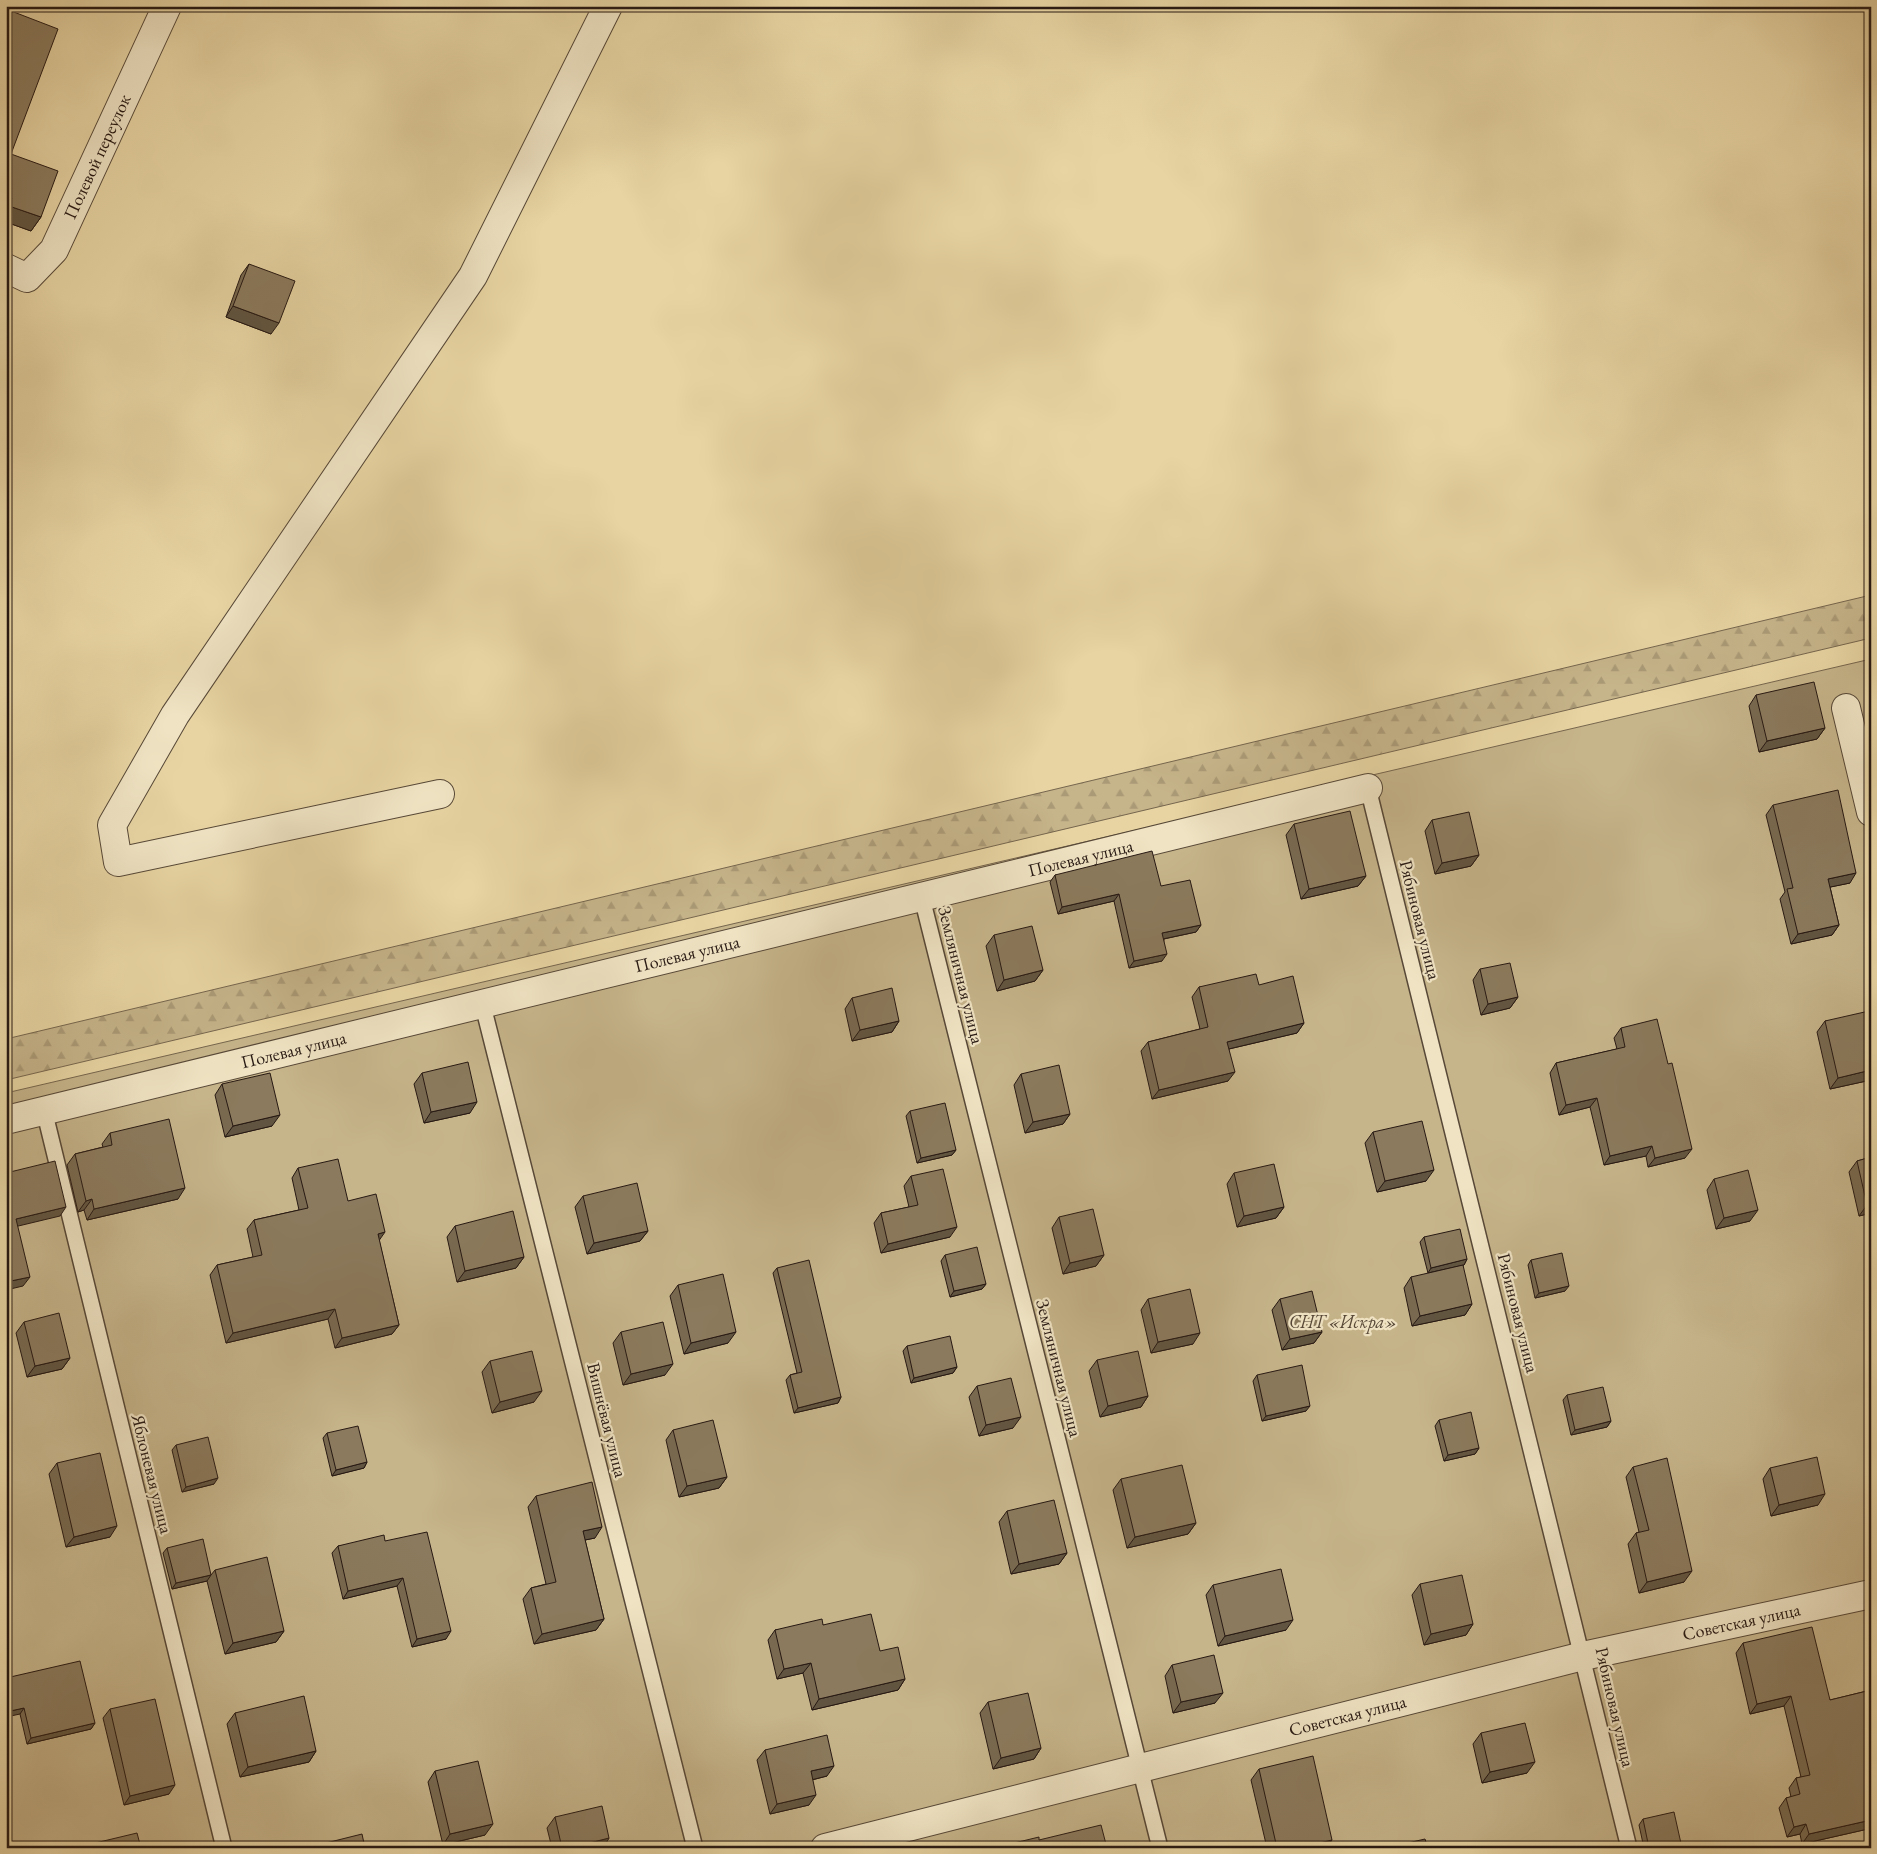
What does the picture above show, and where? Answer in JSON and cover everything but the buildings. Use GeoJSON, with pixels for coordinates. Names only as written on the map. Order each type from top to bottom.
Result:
{"type":"FeatureCollection","features":[{"type":"Feature","properties":{"kind":"street","name":"Полевой переулок"},"geometry":{"type":"LineString","coordinates":[[6,268],[27,278],[54,250],[167,6]]}},
{"type":"Feature","properties":{"kind":"street"},"geometry":{"type":"LineString","coordinates":[[440,794],[118,862],[112,825],[175,715],[473,276],[608,6]]}},
{"type":"Feature","properties":{"kind":"street"},"geometry":{"type":"LineString","coordinates":[[1846,708],[1871,812]]}},
{"type":"Feature","properties":{"kind":"street","name":"Полевая улица"},"geometry":{"type":"LineString","coordinates":[[6,1120],[482,1002],[922,898],[1368,788]]}},
{"type":"Feature","properties":{"kind":"street","name":"Советская улица"},"geometry":{"type":"LineString","coordinates":[[825,1848],[1583,1656],[1871,1594]]}},
{"type":"Feature","properties":{"kind":"lane","name":"Рябиновая улица"},"geometry":{"type":"LineString","coordinates":[[1368,788],[1629,1848]]}},
{"type":"Feature","properties":{"kind":"lane","name":"Земляничная улица"},"geometry":{"type":"LineString","coordinates":[[922,898],[1160,1848]]}},
{"type":"Feature","properties":{"kind":"lane","name":"Вишнёвая улица"},"geometry":{"type":"LineString","coordinates":[[482,1002],[695,1848]]}},
{"type":"Feature","properties":{"kind":"lane","name":"Яблоневая улица"},"geometry":{"type":"LineString","coordinates":[[44,1110],[224,1848]]}},
{"type":"Feature","properties":{"kind":"green space"},"geometry":{"type":"Polygon","coordinates":[[[1871,595],[1871,638],[6,1080],[6,1039],[1871,595]]]}},
{"type":"Feature","properties":{"kind":"green space","name":"СНТ «Искра»"},"geometry":{"type":"Polygon","coordinates":[[[1871,659],[1871,1848],[6,1848],[6,1093],[1871,659]]]}}]}
